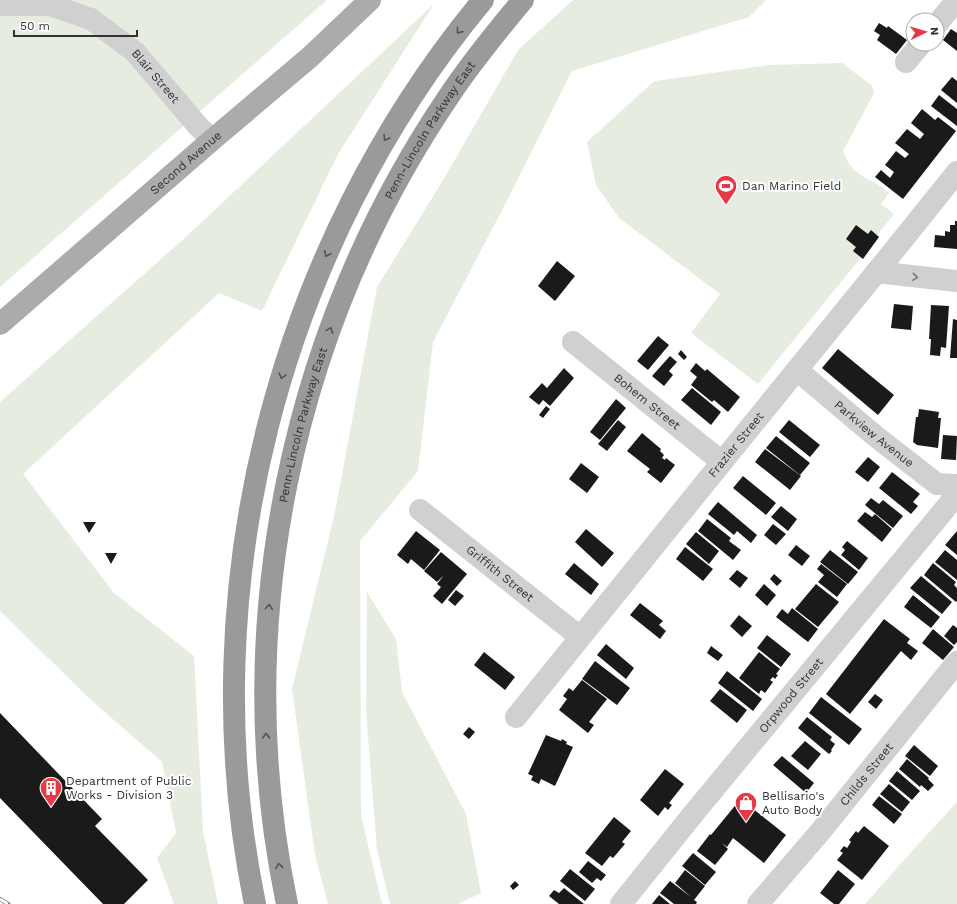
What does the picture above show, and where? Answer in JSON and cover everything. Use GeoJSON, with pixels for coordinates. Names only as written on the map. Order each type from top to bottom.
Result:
{"type":"FeatureCollection","features":[{"type":"Feature","properties":{"kind":"highway"},"geometry":{"type":"LineString","coordinates":[[255,904],[246,852],[240,800],[234,711],[234,667],[240,577],[246,533],[262,446],[274,402],[302,317],[339,227],[377,154],[423,79],[483,0]]}},
{"type":"Feature","properties":{"kind":"highway","name":"Penn-Lincoln Parkway East"},"geometry":{"type":"LineString","coordinates":[[287,904],[276,847],[270,797],[265,710],[265,668],[267,623],[276,538],[292,453],[303,411],[330,327],[363,247],[382,208],[411,157],[449,96],[474,61],[523,0]]}},
{"type":"Feature","properties":{"kind":"main road","name":"Second Avenue"},"geometry":{"type":"LineString","coordinates":[[0,324],[310,57],[370,0]]}},
{"type":"Feature","properties":{"kind":"street"},"geometry":{"type":"LineString","coordinates":[[945,14],[957,0]]}},
{"type":"Feature","properties":{"kind":"street","name":"Blair Street"},"geometry":{"type":"LineString","coordinates":[[0,5],[50,5],[91,19],[135,52],[198,126],[212,140]]}},
{"type":"Feature","properties":{"kind":"street"},"geometry":{"type":"LineString","coordinates":[[906,62],[914,52]]}},
{"type":"Feature","properties":{"kind":"street","name":"Frazier Street"},"geometry":{"type":"LineString","coordinates":[[516,717],[957,172]]}},
{"type":"Feature","properties":{"kind":"street"},"geometry":{"type":"LineString","coordinates":[[876,272],[957,281]]}},
{"type":"Feature","properties":{"kind":"street","name":"Bohem Street"},"geometry":{"type":"LineString","coordinates":[[572,342],[722,462]]}},
{"type":"Feature","properties":{"kind":"street","name":"Parkview Avenue"},"geometry":{"type":"LineString","coordinates":[[797,370],[874,435],[937,484],[957,486]]}},
{"type":"Feature","properties":{"kind":"street","name":"Orpwood Street"},"geometry":{"type":"LineString","coordinates":[[621,904],[694,813],[954,498],[957,486]]}},
{"type":"Feature","properties":{"kind":"street","name":"Griffith Street"},"geometry":{"type":"LineString","coordinates":[[420,510],[580,637]]}},
{"type":"Feature","properties":{"kind":"street","name":"Childs Street"},"geometry":{"type":"LineString","coordinates":[[758,904],[820,832],[957,662]]}},
{"type":"Feature","properties":{"kind":"shaded area"},"geometry":{"type":"Polygon","coordinates":[[[0,0],[327,0],[0,287],[0,0]]]}},
{"type":"Feature","properties":{"kind":"shaded area"},"geometry":{"type":"Polygon","coordinates":[[[573,0],[766,0],[749,17],[572,71],[510,195],[433,342],[418,471],[360,541],[361,815],[382,904],[328,904],[315,855],[292,689],[335,512],[377,287],[442,182],[518,50],[573,0]]]}},
{"type":"Feature","properties":{"kind":"shaded area"},"geometry":{"type":"Polygon","coordinates":[[[434,4],[338,154],[262,311],[219,293],[23,474],[114,593],[194,656],[203,831],[218,904],[174,904],[157,858],[176,833],[162,762],[91,700],[0,611],[0,402],[188,235],[434,4]]]}},
{"type":"Feature","properties":{"kind":"shaded area","name":"Dan Marino Field"},"geometry":{"type":"Polygon","coordinates":[[[842,63],[871,85],[874,90],[873,95],[843,151],[849,164],[854,170],[889,193],[881,204],[894,214],[877,235],[879,237],[758,384],[691,333],[720,294],[619,218],[596,185],[587,142],[655,81],[769,65],[842,63]]]}},
{"type":"Feature","properties":{"kind":"shaded area"},"geometry":{"type":"Polygon","coordinates":[[[367,592],[396,639],[402,692],[466,814],[481,893],[458,904],[390,904],[377,850],[366,712],[367,592]]]}},
{"type":"Feature","properties":{"kind":"shaded area"},"geometry":{"type":"Polygon","coordinates":[[[957,802],[957,904],[865,904],[912,851],[957,802]]]}},
{"type":"Feature","properties":{"kind":"building"},"geometry":{"type":"Polygon","coordinates":[[[879,23],[887,28],[888,26],[905,39],[905,43],[896,54],[877,40],[880,35],[874,31],[879,23]]]}},
{"type":"Feature","properties":{"kind":"building"},"geometry":{"type":"Polygon","coordinates":[[[951,29],[957,33],[957,51],[945,42],[945,37],[951,29]]]}},
{"type":"Feature","properties":{"kind":"building"},"geometry":{"type":"Polygon","coordinates":[[[952,77],[957,81],[957,103],[941,90],[952,77]]]}},
{"type":"Feature","properties":{"kind":"building"},"geometry":{"type":"Polygon","coordinates":[[[939,95],[957,109],[957,126],[931,106],[939,95]]]}},
{"type":"Feature","properties":{"kind":"building"},"geometry":{"type":"Polygon","coordinates":[[[922,109],[935,120],[938,117],[956,131],[903,199],[875,177],[881,170],[890,178],[894,172],[885,165],[896,151],[905,158],[909,154],[895,143],[907,129],[920,139],[924,134],[911,123],[922,109]]]}},
{"type":"Feature","properties":{"kind":"building"},"geometry":{"type":"Polygon","coordinates":[[[955,221],[957,221],[957,249],[934,247],[935,235],[945,236],[945,231],[950,232],[950,225],[955,225],[955,221]]]}},
{"type":"Feature","properties":{"kind":"building"},"geometry":{"type":"Polygon","coordinates":[[[856,225],[868,234],[871,230],[879,237],[863,259],[853,251],[856,247],[846,239],[856,225]]]}},
{"type":"Feature","properties":{"kind":"building"},"geometry":{"type":"Polygon","coordinates":[[[557,261],[575,276],[555,301],[538,286],[557,261]]]}},
{"type":"Feature","properties":{"kind":"building"},"geometry":{"type":"Polygon","coordinates":[[[894,304],[913,306],[911,330],[891,328],[894,304]]]}},
{"type":"Feature","properties":{"kind":"building"},"geometry":{"type":"Polygon","coordinates":[[[931,305],[949,306],[946,348],[941,347],[940,356],[930,355],[931,339],[929,339],[931,305]]]}},
{"type":"Feature","properties":{"kind":"building"},"geometry":{"type":"Polygon","coordinates":[[[953,319],[957,320],[957,358],[950,358],[953,319]]]}},
{"type":"Feature","properties":{"kind":"building"},"geometry":{"type":"Polygon","coordinates":[[[658,336],[669,345],[648,370],[637,361],[658,336]]]}},
{"type":"Feature","properties":{"kind":"building"},"geometry":{"type":"Polygon","coordinates":[[[838,349],[894,395],[878,415],[822,368],[838,349]]]}},
{"type":"Feature","properties":{"kind":"building"},"geometry":{"type":"Polygon","coordinates":[[[681,350],[687,357],[684,360],[678,354],[681,350]]]}},
{"type":"Feature","properties":{"kind":"building"},"geometry":{"type":"Polygon","coordinates":[[[670,356],[677,362],[669,371],[673,375],[664,386],[652,376],[670,356]]]}},
{"type":"Feature","properties":{"kind":"building"},"geometry":{"type":"Polygon","coordinates":[[[696,363],[705,371],[707,369],[740,397],[728,412],[714,400],[712,402],[691,385],[697,377],[690,371],[696,363]]]}},
{"type":"Feature","properties":{"kind":"building"},"geometry":{"type":"Polygon","coordinates":[[[564,368],[574,378],[550,406],[543,400],[539,405],[529,397],[542,383],[547,388],[564,368]]]}},
{"type":"Feature","properties":{"kind":"building"},"geometry":{"type":"Polygon","coordinates":[[[692,388],[721,412],[711,425],[681,400],[692,388]]]}},
{"type":"Feature","properties":{"kind":"building"},"geometry":{"type":"Polygon","coordinates":[[[616,399],[626,408],[600,440],[590,432],[616,399]]]}},
{"type":"Feature","properties":{"kind":"building"},"geometry":{"type":"Polygon","coordinates":[[[546,406],[550,409],[543,418],[539,415],[546,406]]]}},
{"type":"Feature","properties":{"kind":"building"},"geometry":{"type":"Polygon","coordinates":[[[919,409],[939,412],[938,418],[941,418],[938,448],[917,445],[913,442],[916,417],[918,417],[919,409]]]}},
{"type":"Feature","properties":{"kind":"building"},"geometry":{"type":"Polygon","coordinates":[[[618,420],[626,427],[607,451],[598,444],[618,420]]]}},
{"type":"Feature","properties":{"kind":"building"},"geometry":{"type":"Polygon","coordinates":[[[789,420],[820,445],[810,457],[779,432],[789,420]]]}},
{"type":"Feature","properties":{"kind":"building"},"geometry":{"type":"Polygon","coordinates":[[[642,433],[661,449],[660,451],[664,455],[662,458],[665,460],[666,458],[675,465],[661,483],[647,472],[650,469],[627,451],[642,433]]]}},
{"type":"Feature","properties":{"kind":"building"},"geometry":{"type":"Polygon","coordinates":[[[943,435],[957,436],[956,460],[941,459],[943,435]]]}},
{"type":"Feature","properties":{"kind":"building"},"geometry":{"type":"Polygon","coordinates":[[[776,436],[810,463],[800,475],[766,448],[776,436]]]}},
{"type":"Feature","properties":{"kind":"building"},"geometry":{"type":"Polygon","coordinates":[[[765,449],[801,476],[790,490],[755,462],[765,449]]]}},
{"type":"Feature","properties":{"kind":"building"},"geometry":{"type":"Polygon","coordinates":[[[868,457],[880,467],[868,482],[855,472],[868,457]]]}},
{"type":"Feature","properties":{"kind":"building"},"geometry":{"type":"Polygon","coordinates":[[[581,463],[599,477],[587,493],[569,479],[581,463]]]}},
{"type":"Feature","properties":{"kind":"building"},"geometry":{"type":"Polygon","coordinates":[[[892,472],[920,494],[913,502],[918,506],[911,514],[879,488],[892,472]]]}},
{"type":"Feature","properties":{"kind":"building"},"geometry":{"type":"Polygon","coordinates":[[[743,476],[776,503],[766,515],[733,488],[743,476]]]}},
{"type":"Feature","properties":{"kind":"building"},"geometry":{"type":"Polygon","coordinates":[[[871,498],[879,504],[883,500],[903,516],[893,528],[865,505],[871,498]]]}},
{"type":"Feature","properties":{"kind":"building"},"geometry":{"type":"Polygon","coordinates":[[[718,502],[757,535],[751,543],[737,531],[734,535],[708,514],[718,502]]]}},
{"type":"Feature","properties":{"kind":"building"},"geometry":{"type":"Polygon","coordinates":[[[781,506],[797,519],[788,531],[771,517],[781,506]]]}},
{"type":"Feature","properties":{"kind":"building"},"geometry":{"type":"Polygon","coordinates":[[[865,512],[872,517],[875,514],[892,529],[882,542],[857,521],[865,512]]]}},
{"type":"Feature","properties":{"kind":"building"},"geometry":{"type":"Polygon","coordinates":[[[707,519],[731,538],[729,541],[741,550],[733,560],[698,531],[707,519]]]}},
{"type":"Feature","properties":{"kind":"building"},"geometry":{"type":"Polygon","coordinates":[[[83,522],[96,522],[89,533],[83,522]]]}},
{"type":"Feature","properties":{"kind":"building"},"geometry":{"type":"Polygon","coordinates":[[[773,524],[786,534],[776,545],[764,535],[773,524]]]}},
{"type":"Feature","properties":{"kind":"building"},"geometry":{"type":"Polygon","coordinates":[[[586,529],[614,553],[602,567],[575,542],[586,529]]]}},
{"type":"Feature","properties":{"kind":"building"},"geometry":{"type":"Polygon","coordinates":[[[416,531],[440,550],[424,570],[411,559],[408,564],[397,555],[416,531]]]}},
{"type":"Feature","properties":{"kind":"building"},"geometry":{"type":"Polygon","coordinates":[[[957,531],[957,555],[945,545],[957,531]]]}},
{"type":"Feature","properties":{"kind":"building"},"geometry":{"type":"Polygon","coordinates":[[[696,532],[719,551],[709,564],[686,544],[696,532]]]}},
{"type":"Feature","properties":{"kind":"building"},"geometry":{"type":"Polygon","coordinates":[[[847,541],[868,558],[859,570],[841,555],[845,550],[842,547],[847,541]]]}},
{"type":"Feature","properties":{"kind":"building"},"geometry":{"type":"Polygon","coordinates":[[[796,545],[810,556],[802,566],[788,555],[796,545]]]}},
{"type":"Feature","properties":{"kind":"building"},"geometry":{"type":"Polygon","coordinates":[[[685,547],[713,569],[703,581],[676,559],[685,547]]]}},
{"type":"Feature","properties":{"kind":"building"},"geometry":{"type":"Polygon","coordinates":[[[830,550],[858,572],[848,584],[820,562],[830,550]]]}},
{"type":"Feature","properties":{"kind":"building"},"geometry":{"type":"Polygon","coordinates":[[[945,550],[957,560],[957,580],[935,562],[945,550]]]}},
{"type":"Feature","properties":{"kind":"building"},"geometry":{"type":"Polygon","coordinates":[[[441,552],[467,574],[442,604],[433,596],[441,587],[437,584],[444,575],[437,582],[424,571],[441,552]]]}},
{"type":"Feature","properties":{"kind":"building"},"geometry":{"type":"Polygon","coordinates":[[[105,553],[117,553],[111,564],[105,553]]]}},
{"type":"Feature","properties":{"kind":"building"},"geometry":{"type":"Polygon","coordinates":[[[574,563],[599,584],[591,595],[565,574],[574,563]]]}},
{"type":"Feature","properties":{"kind":"building"},"geometry":{"type":"Polygon","coordinates":[[[933,563],[956,582],[954,585],[957,588],[956,602],[924,575],[933,563]]]}},
{"type":"Feature","properties":{"kind":"building"},"geometry":{"type":"Polygon","coordinates":[[[821,564],[847,584],[837,597],[818,582],[824,575],[817,569],[821,564]]]}},
{"type":"Feature","properties":{"kind":"building"},"geometry":{"type":"Polygon","coordinates":[[[737,570],[748,578],[740,588],[729,579],[737,570]]]}},
{"type":"Feature","properties":{"kind":"building"},"geometry":{"type":"Polygon","coordinates":[[[774,574],[782,581],[777,586],[770,579],[774,574]]]}},
{"type":"Feature","properties":{"kind":"building"},"geometry":{"type":"Polygon","coordinates":[[[921,576],[952,602],[942,614],[910,588],[921,576]]]}},
{"type":"Feature","properties":{"kind":"building"},"geometry":{"type":"Polygon","coordinates":[[[764,584],[776,595],[767,606],[755,595],[764,584]]]}},
{"type":"Feature","properties":{"kind":"building"},"geometry":{"type":"Polygon","coordinates":[[[816,584],[839,602],[818,627],[795,609],[816,584]]]}},
{"type":"Feature","properties":{"kind":"building"},"geometry":{"type":"Polygon","coordinates":[[[456,590],[464,596],[455,606],[448,600],[456,590]]]}},
{"type":"Feature","properties":{"kind":"building"},"geometry":{"type":"Polygon","coordinates":[[[913,595],[940,617],[931,628],[904,607],[913,595]]]}},
{"type":"Feature","properties":{"kind":"building"},"geometry":{"type":"Polygon","coordinates":[[[640,603],[663,621],[659,625],[666,631],[660,639],[630,615],[640,603]]]}},
{"type":"Feature","properties":{"kind":"building"},"geometry":{"type":"Polygon","coordinates":[[[792,608],[818,629],[808,642],[776,617],[782,609],[788,614],[792,608]]]}},
{"type":"Feature","properties":{"kind":"building"},"geometry":{"type":"Polygon","coordinates":[[[739,615],[752,626],[742,637],[730,626],[739,615]]]}},
{"type":"Feature","properties":{"kind":"building"},"geometry":{"type":"Polygon","coordinates":[[[884,619],[910,639],[907,643],[918,651],[911,660],[901,651],[850,714],[826,694],[884,619]]]}},
{"type":"Feature","properties":{"kind":"building"},"geometry":{"type":"Polygon","coordinates":[[[953,625],[957,628],[957,642],[954,645],[944,636],[953,625]]]}},
{"type":"Feature","properties":{"kind":"building"},"geometry":{"type":"Polygon","coordinates":[[[933,629],[954,647],[943,660],[922,643],[933,629]]]}},
{"type":"Feature","properties":{"kind":"building"},"geometry":{"type":"Polygon","coordinates":[[[767,635],[791,654],[781,667],[757,648],[767,635]]]}},
{"type":"Feature","properties":{"kind":"building"},"geometry":{"type":"Polygon","coordinates":[[[606,644],[634,668],[626,679],[597,655],[606,644]]]}},
{"type":"Feature","properties":{"kind":"building"},"geometry":{"type":"Polygon","coordinates":[[[711,646],[723,655],[718,661],[707,653],[711,646]]]}},
{"type":"Feature","properties":{"kind":"building"},"geometry":{"type":"Polygon","coordinates":[[[484,652],[515,677],[505,690],[474,665],[484,652]]]}},
{"type":"Feature","properties":{"kind":"building"},"geometry":{"type":"Polygon","coordinates":[[[759,652],[780,669],[776,674],[778,675],[775,679],[773,677],[770,680],[773,682],[765,693],[761,690],[759,694],[739,678],[759,652]]]}},
{"type":"Feature","properties":{"kind":"building"},"geometry":{"type":"Polygon","coordinates":[[[595,661],[630,688],[617,705],[582,679],[595,661]]]}},
{"type":"Feature","properties":{"kind":"building"},"geometry":{"type":"Polygon","coordinates":[[[727,671],[762,699],[753,711],[718,683],[727,671]]]}},
{"type":"Feature","properties":{"kind":"building"},"geometry":{"type":"Polygon","coordinates":[[[582,680],[607,699],[589,722],[594,725],[588,733],[559,710],[567,699],[563,696],[569,688],[573,691],[582,680]]]}},
{"type":"Feature","properties":{"kind":"building"},"geometry":{"type":"Polygon","coordinates":[[[720,689],[747,710],[737,723],[710,701],[720,689]]]}},
{"type":"Feature","properties":{"kind":"building"},"geometry":{"type":"Polygon","coordinates":[[[875,694],[883,700],[876,709],[868,702],[875,694]]]}},
{"type":"Feature","properties":{"kind":"building"},"geometry":{"type":"Polygon","coordinates":[[[821,697],[862,729],[849,745],[809,713],[821,697]]]}},
{"type":"Feature","properties":{"kind":"building","name":"Department of Public Works - Division 3"},"geometry":{"type":"Polygon","coordinates":[[[0,713],[102,819],[95,826],[148,880],[124,904],[103,904],[0,798],[0,713]]]}},
{"type":"Feature","properties":{"kind":"building"},"geometry":{"type":"Polygon","coordinates":[[[807,717],[832,737],[830,740],[835,744],[829,754],[798,728],[807,717]]]}},
{"type":"Feature","properties":{"kind":"building"},"geometry":{"type":"Polygon","coordinates":[[[469,727],[475,732],[469,739],[463,734],[469,727]]]}},
{"type":"Feature","properties":{"kind":"building"},"geometry":{"type":"Polygon","coordinates":[[[546,735],[561,741],[562,739],[567,742],[566,744],[573,747],[555,786],[541,779],[539,784],[531,780],[533,776],[528,774],[546,735]]]}},
{"type":"Feature","properties":{"kind":"building"},"geometry":{"type":"Polygon","coordinates":[[[805,741],[821,754],[808,770],[791,756],[805,741]]]}},
{"type":"Feature","properties":{"kind":"building"},"geometry":{"type":"Polygon","coordinates":[[[914,745],[938,766],[930,776],[905,756],[914,745]]]}},
{"type":"Feature","properties":{"kind":"building"},"geometry":{"type":"Polygon","coordinates":[[[782,756],[814,783],[806,793],[773,765],[782,756]]]}},
{"type":"Feature","properties":{"kind":"building"},"geometry":{"type":"Polygon","coordinates":[[[907,759],[929,778],[928,779],[934,785],[928,791],[921,785],[920,787],[899,769],[907,759]]]}},
{"type":"Feature","properties":{"kind":"building"},"geometry":{"type":"Polygon","coordinates":[[[665,769],[684,784],[669,803],[672,805],[668,810],[665,807],[658,816],[640,800],[665,769]]]}},
{"type":"Feature","properties":{"kind":"building"},"geometry":{"type":"Polygon","coordinates":[[[897,771],[920,791],[912,800],[889,781],[897,771]]]}},
{"type":"Feature","properties":{"kind":"building"},"geometry":{"type":"Polygon","coordinates":[[[889,784],[910,802],[902,812],[880,794],[889,784]]]}},
{"type":"Feature","properties":{"kind":"building"},"geometry":{"type":"Polygon","coordinates":[[[879,796],[902,814],[894,824],[872,805],[879,796]]]}},
{"type":"Feature","properties":{"kind":"building","name":"Bellisario's Auto Body"},"geometry":{"type":"Polygon","coordinates":[[[738,802],[749,811],[752,808],[786,835],[764,863],[733,838],[727,847],[722,843],[728,849],[715,865],[697,851],[738,802]]]}},
{"type":"Feature","properties":{"kind":"building"},"geometry":{"type":"Polygon","coordinates":[[[614,817],[631,831],[622,842],[625,844],[613,858],[610,856],[602,866],[585,853],[614,817]]]}},
{"type":"Feature","properties":{"kind":"building"},"geometry":{"type":"Polygon","coordinates":[[[864,826],[889,846],[862,880],[837,860],[843,853],[840,851],[844,846],[847,848],[851,842],[849,840],[856,831],[858,833],[864,826]]]}},
{"type":"Feature","properties":{"kind":"building"},"geometry":{"type":"Polygon","coordinates":[[[693,853],[716,872],[705,885],[682,866],[693,853]]]}},
{"type":"Feature","properties":{"kind":"building"},"geometry":{"type":"Polygon","coordinates":[[[588,861],[606,875],[601,881],[597,878],[592,883],[579,872],[588,861]]]}},
{"type":"Feature","properties":{"kind":"building"},"geometry":{"type":"Polygon","coordinates":[[[570,869],[595,889],[585,901],[560,881],[570,869]]]}},
{"type":"Feature","properties":{"kind":"building"},"geometry":{"type":"Polygon","coordinates":[[[685,870],[705,886],[694,900],[697,902],[696,904],[674,904],[660,893],[670,881],[691,897],[675,883],[685,870]]]}},
{"type":"Feature","properties":{"kind":"building"},"geometry":{"type":"Polygon","coordinates":[[[838,870],[855,884],[839,904],[834,904],[820,893],[838,870]]]}},
{"type":"Feature","properties":{"kind":"building"},"geometry":{"type":"Polygon","coordinates":[[[515,881],[519,885],[513,890],[510,886],[515,881]]]}},
{"type":"Feature","properties":{"kind":"building"},"geometry":{"type":"Polygon","coordinates":[[[564,888],[584,904],[559,904],[549,896],[554,890],[559,893],[564,888]]]}},
{"type":"Feature","properties":{"kind":"building"},"geometry":{"type":"Polygon","coordinates":[[[659,895],[670,904],[652,904],[659,895]]]}},
{"type":"Feature","properties":{"kind":"railway"},"geometry":{"type":"LineString","coordinates":[[0,899],[8,904]]}},
{"type":"Feature","properties":{"kind":"place","name":"Dan Marino Field"},"geometry":{"type":"Point","coordinates":[726,206]}},
{"type":"Feature","properties":{"kind":"place","name":"Department of Public Works - Division 3"},"geometry":{"type":"Point","coordinates":[51,808]}},
{"type":"Feature","properties":{"kind":"place","name":"Bellisario's Auto Body"},"geometry":{"type":"Point","coordinates":[746,822]}}]}
